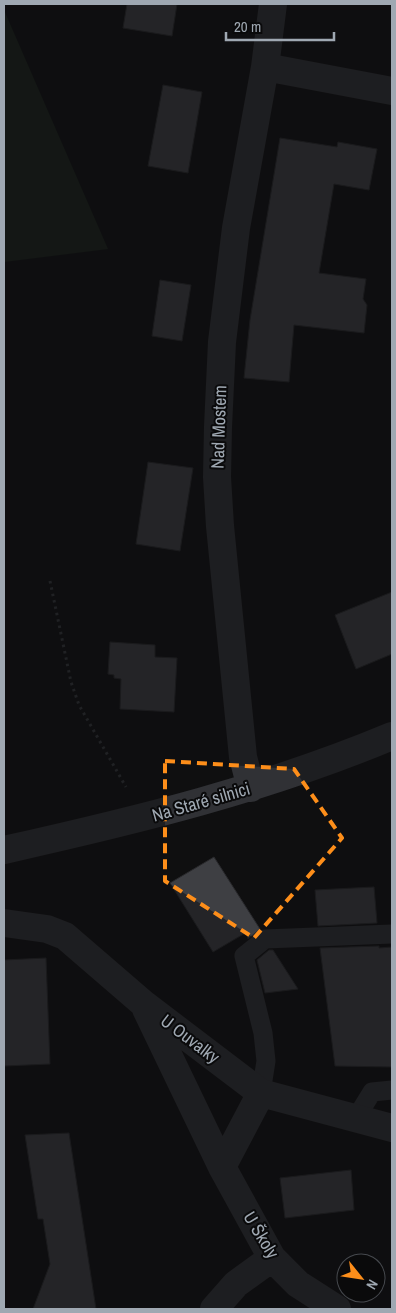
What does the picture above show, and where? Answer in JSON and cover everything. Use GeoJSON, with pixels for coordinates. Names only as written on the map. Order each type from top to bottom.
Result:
{"type":"FeatureCollection","features":[{"type":"Feature","properties":{"kind":"street","name":"Nad Mostem"},"geometry":{"type":"LineString","coordinates":[[251,788],[243,757],[220,526],[217,477],[218,427],[222,342],[235,237],[265,67],[273,4]]}},
{"type":"Feature","properties":{"kind":"street"},"geometry":{"type":"LineString","coordinates":[[265,67],[392,91]]}},
{"type":"Feature","properties":{"kind":"street","name":"Na Staré silnici"},"geometry":{"type":"LineString","coordinates":[[4,850],[136,821],[251,788],[349,754],[392,736]]}},
{"type":"Feature","properties":{"kind":"street","name":"U Ouvalky"},"geometry":{"type":"LineString","coordinates":[[4,923],[47,929],[65,936],[145,1005],[261,1093],[392,1128]]}},
{"type":"Feature","properties":{"kind":"street","name":"U Školy"},"geometry":{"type":"LineString","coordinates":[[145,1005],[222,1167],[272,1258],[298,1284],[337,1309]]}},
{"type":"Feature","properties":{"kind":"street"},"geometry":{"type":"LineString","coordinates":[[222,1167],[261,1093]]}},
{"type":"Feature","properties":{"kind":"street"},"geometry":{"type":"LineString","coordinates":[[214,1309],[236,1284],[272,1258]]}},
{"type":"Feature","properties":{"kind":"lane"},"geometry":{"type":"LineString","coordinates":[[261,1093],[266,1061],[263,1032],[244,956],[265,939],[392,934]]}},
{"type":"Feature","properties":{"kind":"lane"},"geometry":{"type":"LineString","coordinates":[[356,1118],[372,1092],[392,1090]]}},
{"type":"Feature","properties":{"kind":"path"},"geometry":{"type":"LineString","coordinates":[[50,581],[71,682],[79,705],[132,797],[136,821]]}},
{"type":"Feature","properties":{"kind":"highlighted area"},"geometry":{"type":"Polygon","coordinates":[[[165,761],[294,769],[342,838],[254,938],[165,881],[165,761]]]}},
{"type":"Feature","properties":{"kind":"shaded area"},"geometry":{"type":"Polygon","coordinates":[[[4,10],[108,249],[4,262],[4,10]]]}},
{"type":"Feature","properties":{"kind":"building"},"geometry":{"type":"Polygon","coordinates":[[[127,4],[177,4],[172,36],[123,28],[127,4]]]}},
{"type":"Feature","properties":{"kind":"building"},"geometry":{"type":"Polygon","coordinates":[[[163,85],[202,92],[188,173],[148,166],[163,85]]]}},
{"type":"Feature","properties":{"kind":"building"},"geometry":{"type":"Polygon","coordinates":[[[280,138],[337,147],[338,142],[377,149],[369,190],[334,184],[319,273],[366,279],[363,299],[367,305],[364,333],[294,325],[289,382],[244,378],[250,320],[280,138]]]}},
{"type":"Feature","properties":{"kind":"building"},"geometry":{"type":"Polygon","coordinates":[[[160,280],[191,285],[182,341],[152,336],[160,280]]]}},
{"type":"Feature","properties":{"kind":"building"},"geometry":{"type":"Polygon","coordinates":[[[148,462],[193,468],[180,551],[136,544],[148,462]]]}},
{"type":"Feature","properties":{"kind":"building"},"geometry":{"type":"Polygon","coordinates":[[[392,592],[392,654],[356,669],[335,615],[392,592]]]}},
{"type":"Feature","properties":{"kind":"building"},"geometry":{"type":"Polygon","coordinates":[[[110,642],[155,645],[155,657],[177,658],[174,712],[120,709],[121,679],[114,678],[114,675],[108,674],[110,642]]]}},
{"type":"Feature","properties":{"kind":"building"},"geometry":{"type":"Polygon","coordinates":[[[214,857],[260,929],[248,939],[247,932],[213,952],[170,883],[214,857]]]}},
{"type":"Feature","properties":{"kind":"building"},"geometry":{"type":"Polygon","coordinates":[[[374,887],[377,923],[318,926],[315,890],[374,887]]]}},
{"type":"Feature","properties":{"kind":"building"},"geometry":{"type":"Polygon","coordinates":[[[379,946],[379,948],[392,947],[392,1067],[335,1066],[320,948],[379,946]]]}},
{"type":"Feature","properties":{"kind":"building"},"geometry":{"type":"Polygon","coordinates":[[[269,950],[273,950],[298,989],[265,993],[257,960],[269,950]]]}},
{"type":"Feature","properties":{"kind":"building"},"geometry":{"type":"Polygon","coordinates":[[[46,958],[50,1064],[4,1066],[4,960],[46,958]]]}},
{"type":"Feature","properties":{"kind":"building"},"geometry":{"type":"Polygon","coordinates":[[[69,1133],[96,1309],[33,1309],[50,1264],[43,1219],[38,1219],[25,1135],[69,1133]]]}},
{"type":"Feature","properties":{"kind":"building"},"geometry":{"type":"Polygon","coordinates":[[[351,1170],[354,1210],[285,1218],[280,1178],[351,1170]]]}}]}
